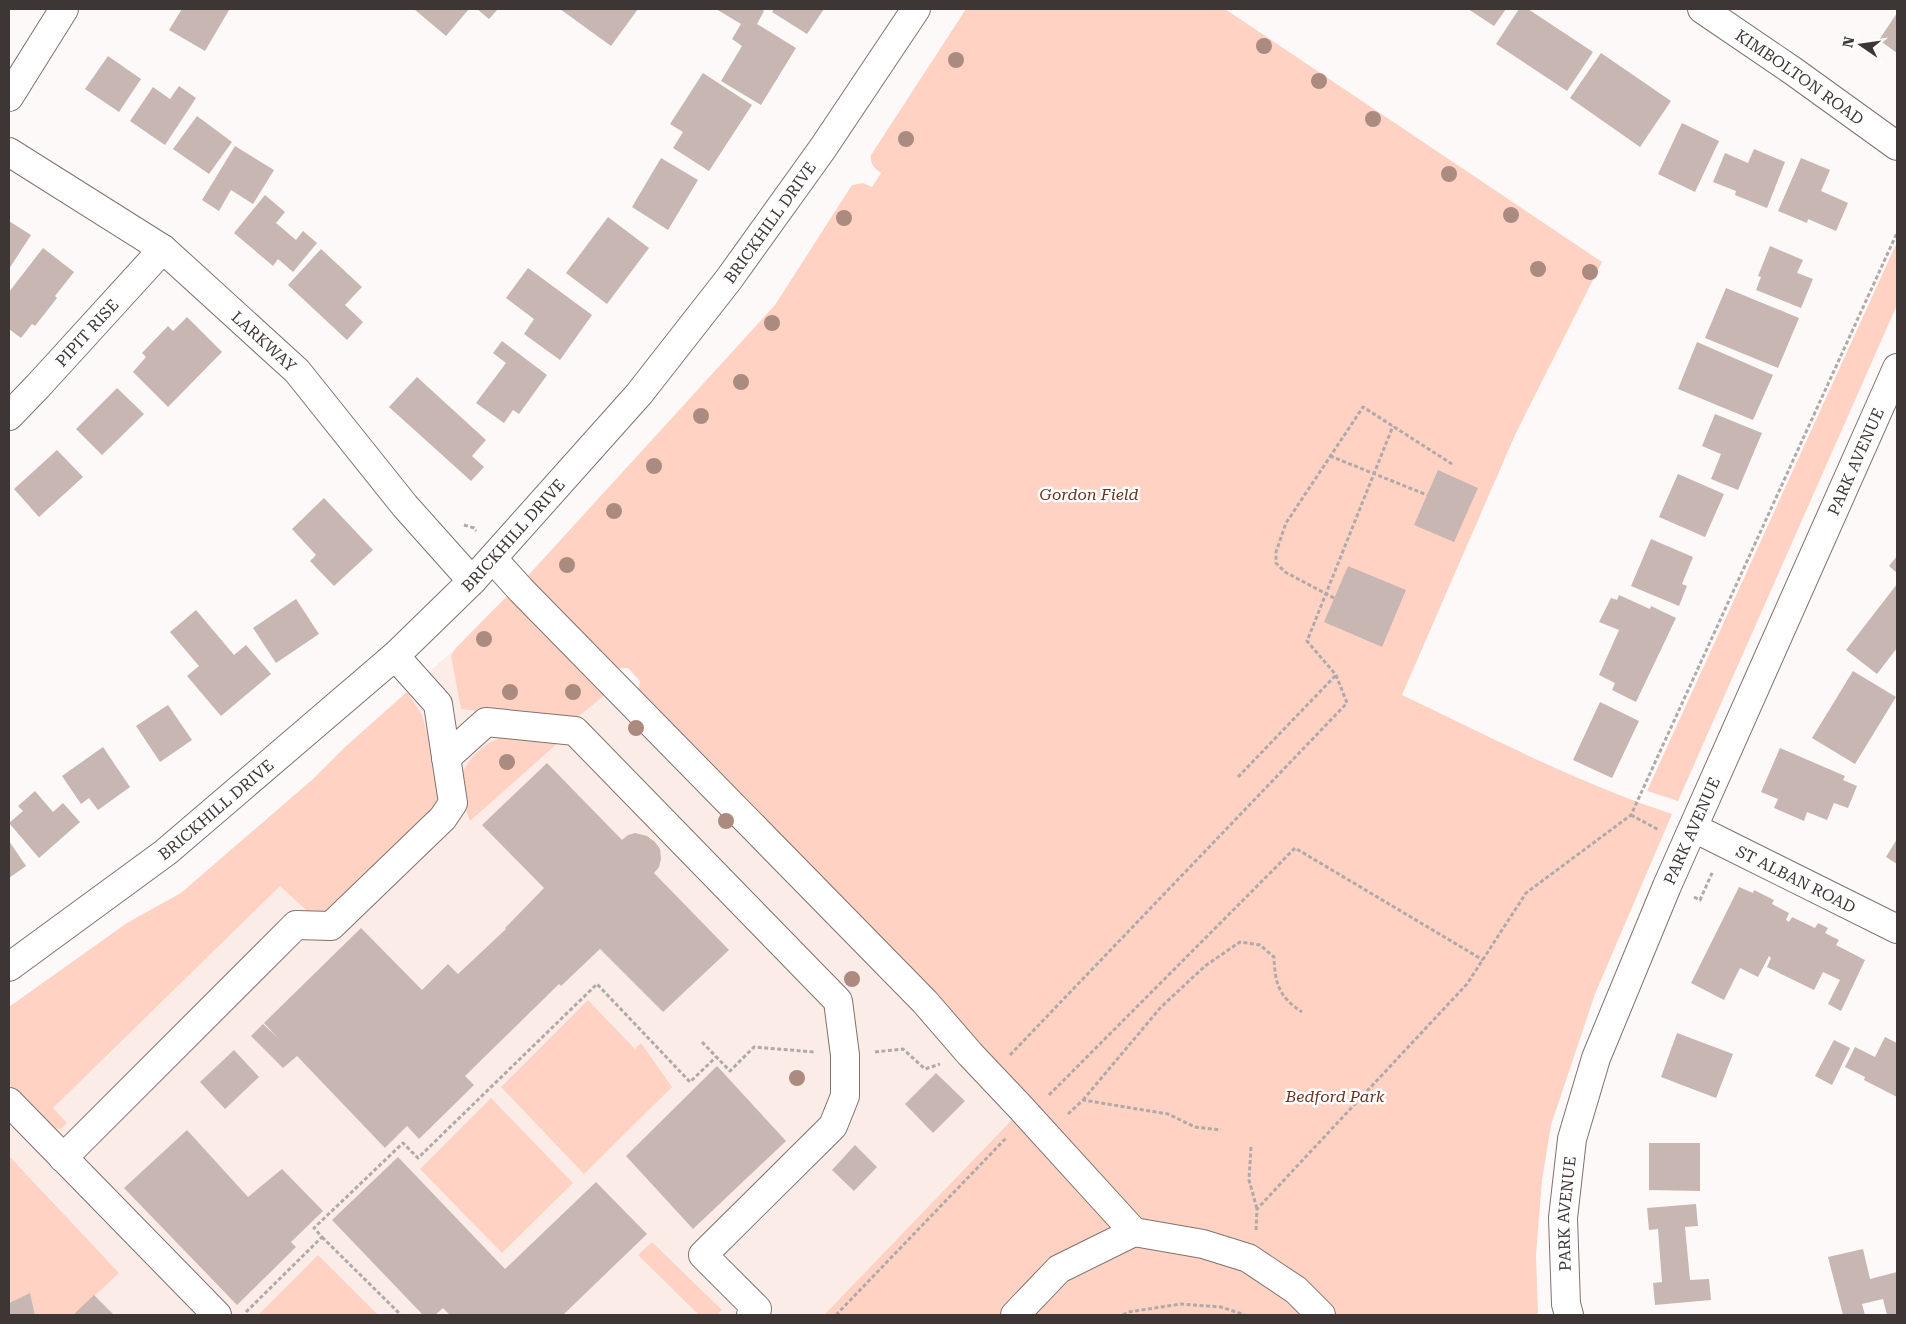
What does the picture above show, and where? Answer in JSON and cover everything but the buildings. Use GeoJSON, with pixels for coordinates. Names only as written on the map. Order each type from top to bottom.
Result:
{"type":"FeatureCollection","features":[{"type":"Feature","properties":{"kind":"street"},"geometry":{"type":"LineString","coordinates":[[9,96],[64,9]]}},
{"type":"Feature","properties":{"kind":"street","name":"BRICKHILL DRIVE"},"geometry":{"type":"LineString","coordinates":[[9,967],[166,852],[395,656],[493,559],[639,394],[729,279],[823,148],[916,9]]}},
{"type":"Feature","properties":{"kind":"street","name":"KIMBOLTON ROAD"},"geometry":{"type":"LineString","coordinates":[[1702,9],[1897,146]]}},
{"type":"Feature","properties":{"kind":"street","name":"LARKWAY"},"geometry":{"type":"LineString","coordinates":[[9,152],[163,249],[297,371],[405,506],[472,581]]}},
{"type":"Feature","properties":{"kind":"street","name":"PIPIT RISE"},"geometry":{"type":"LineString","coordinates":[[9,416],[163,249]]}},
{"type":"Feature","properties":{"kind":"street","name":"PARK AVENUE"},"geometry":{"type":"LineString","coordinates":[[1569,1315],[1566,1304],[1563,1218],[1572,1139],[1596,1058],[1668,886],[1897,368]]}},
{"type":"Feature","properties":{"kind":"street"},"geometry":{"type":"LineString","coordinates":[[493,559],[925,1002],[970,1054],[1134,1232]]}},
{"type":"Feature","properties":{"kind":"street"},"geometry":{"type":"LineString","coordinates":[[63,1158],[296,925],[331,926],[443,818],[453,803],[438,704],[395,656]]}},
{"type":"Feature","properties":{"kind":"street"},"geometry":{"type":"LineString","coordinates":[[446,758],[486,722],[575,731],[838,1001],[845,1055],[846,1096],[833,1126],[703,1255],[757,1309],[752,1315]]}},
{"type":"Feature","properties":{"kind":"street","name":"ST ALBAN ROAD"},"geometry":{"type":"LineString","coordinates":[[1694,828],[1897,929]]}},
{"type":"Feature","properties":{"kind":"street"},"geometry":{"type":"LineString","coordinates":[[9,1102],[217,1315]]}},
{"type":"Feature","properties":{"kind":"street"},"geometry":{"type":"LineString","coordinates":[[1015,1315],[1059,1269],[1134,1232],[1203,1244],[1248,1258],[1296,1290],[1321,1315]]}},
{"type":"Feature","properties":{"kind":"path"},"geometry":{"type":"LineString","coordinates":[[1257,1209],[1467,984],[1526,893],[1631,815],[1897,233]]}},
{"type":"Feature","properties":{"kind":"path"},"geometry":{"type":"LineString","coordinates":[[1334,598],[1285,572],[1276,563],[1276,552],[1286,523],[1363,407],[1452,464]]}},
{"type":"Feature","properties":{"kind":"path"},"geometry":{"type":"LineString","coordinates":[[1006,1059],[1347,703],[1336,675],[1307,641],[1393,426]]}},
{"type":"Feature","properties":{"kind":"path"},"geometry":{"type":"LineString","coordinates":[[1330,456],[1427,495]]}},
{"type":"Feature","properties":{"kind":"path"},"geometry":{"type":"LineString","coordinates":[[1238,777],[1336,675]]}},
{"type":"Feature","properties":{"kind":"path"},"geometry":{"type":"LineString","coordinates":[[836,1315],[1029,1116],[1295,848],[1483,960]]}},
{"type":"Feature","properties":{"kind":"path"},"geometry":{"type":"LineString","coordinates":[[1047,1136],[1082,1100],[1161,1007],[1205,966],[1240,942],[1260,945],[1274,957],[1274,976],[1279,991],[1291,1005],[1302,1012]]}},
{"type":"Feature","properties":{"kind":"path"},"geometry":{"type":"LineString","coordinates":[[401,1315],[314,1228],[403,1143],[418,1158],[597,984],[690,1082],[716,1057]]}},
{"type":"Feature","properties":{"kind":"path"},"geometry":{"type":"LineString","coordinates":[[1082,1100],[1168,1114],[1195,1126],[1221,1130]]}},
{"type":"Feature","properties":{"kind":"path"},"geometry":{"type":"LineString","coordinates":[[1248,1258],[1255,1249],[1257,1209],[1249,1180],[1251,1147]]}},
{"type":"Feature","properties":{"kind":"path"},"geometry":{"type":"LineString","coordinates":[[242,1315],[322,1237]]}},
{"type":"Feature","properties":{"kind":"path"},"geometry":{"type":"LineString","coordinates":[[1123,1315],[1128,1312],[1180,1304],[1221,1306],[1245,1315]]}},
{"type":"Feature","properties":{"kind":"shaded area"},"geometry":{"type":"Polygon","coordinates":[[[508,595],[963,1054],[956,1061],[1012,1119],[824,1315],[9,1315],[9,1007],[127,923],[181,893],[312,780],[344,748],[456,648],[508,595]]]}},
{"type":"Feature","properties":{"kind":"green space","name":"Gordon Field"},"geometry":{"type":"Polygon","coordinates":[[[966,9],[1225,9],[1602,262],[1515,435],[1402,695],[1568,774],[1672,814],[1595,994],[1551,1125],[1542,1180],[1536,1255],[1538,1315],[824,1315],[1022,1109],[638,695],[640,681],[628,668],[612,669],[524,580],[775,305],[852,185],[863,183],[872,187],[881,173],[873,166],[871,155],[966,9]]]}},
{"type":"Feature","properties":{"kind":"green space"},"geometry":{"type":"Polygon","coordinates":[[[1897,242],[1897,305],[1678,801],[1647,791],[1897,242]]]}},
{"type":"Feature","properties":{"kind":"green space"},"geometry":{"type":"Polygon","coordinates":[[[508,595],[607,693],[572,722],[461,709],[451,656],[456,648],[508,595]]]}},
{"type":"Feature","properties":{"kind":"green space"},"geometry":{"type":"Polygon","coordinates":[[[407,692],[422,715],[441,785],[439,808],[335,909],[317,920],[280,886],[53,1108],[67,1123],[61,1129],[53,1128],[9,1085],[9,1007],[127,923],[181,893],[312,780],[344,748],[407,692]]]}},
{"type":"Feature","properties":{"kind":"green space"},"geometry":{"type":"Polygon","coordinates":[[[510,733],[559,742],[470,821],[462,798],[460,775],[472,757],[487,744],[510,733]]]}},
{"type":"Feature","properties":{"kind":"green space"},"geometry":{"type":"Polygon","coordinates":[[[588,1000],[635,1049],[641,1043],[672,1087],[584,1174],[501,1087],[588,1000]]]}},
{"type":"Feature","properties":{"kind":"green space"},"geometry":{"type":"Polygon","coordinates":[[[491,1098],[573,1183],[502,1253],[420,1169],[491,1098]]]}},
{"type":"Feature","properties":{"kind":"green space"},"geometry":{"type":"Polygon","coordinates":[[[9,1156],[119,1273],[74,1315],[35,1315],[30,1293],[11,1302],[9,1297],[9,1156]]]}},
{"type":"Feature","properties":{"kind":"green space"},"geometry":{"type":"Polygon","coordinates":[[[652,1242],[722,1310],[717,1315],[699,1315],[638,1255],[652,1242]]]}},
{"type":"Feature","properties":{"kind":"green space"},"geometry":{"type":"Polygon","coordinates":[[[318,1255],[378,1315],[258,1315],[318,1255]]]}},
{"type":"Feature","properties":{"kind":"park label","name":"Bedford Park"},"geometry":{"type":"Point","coordinates":[1335,1096]}}]}
